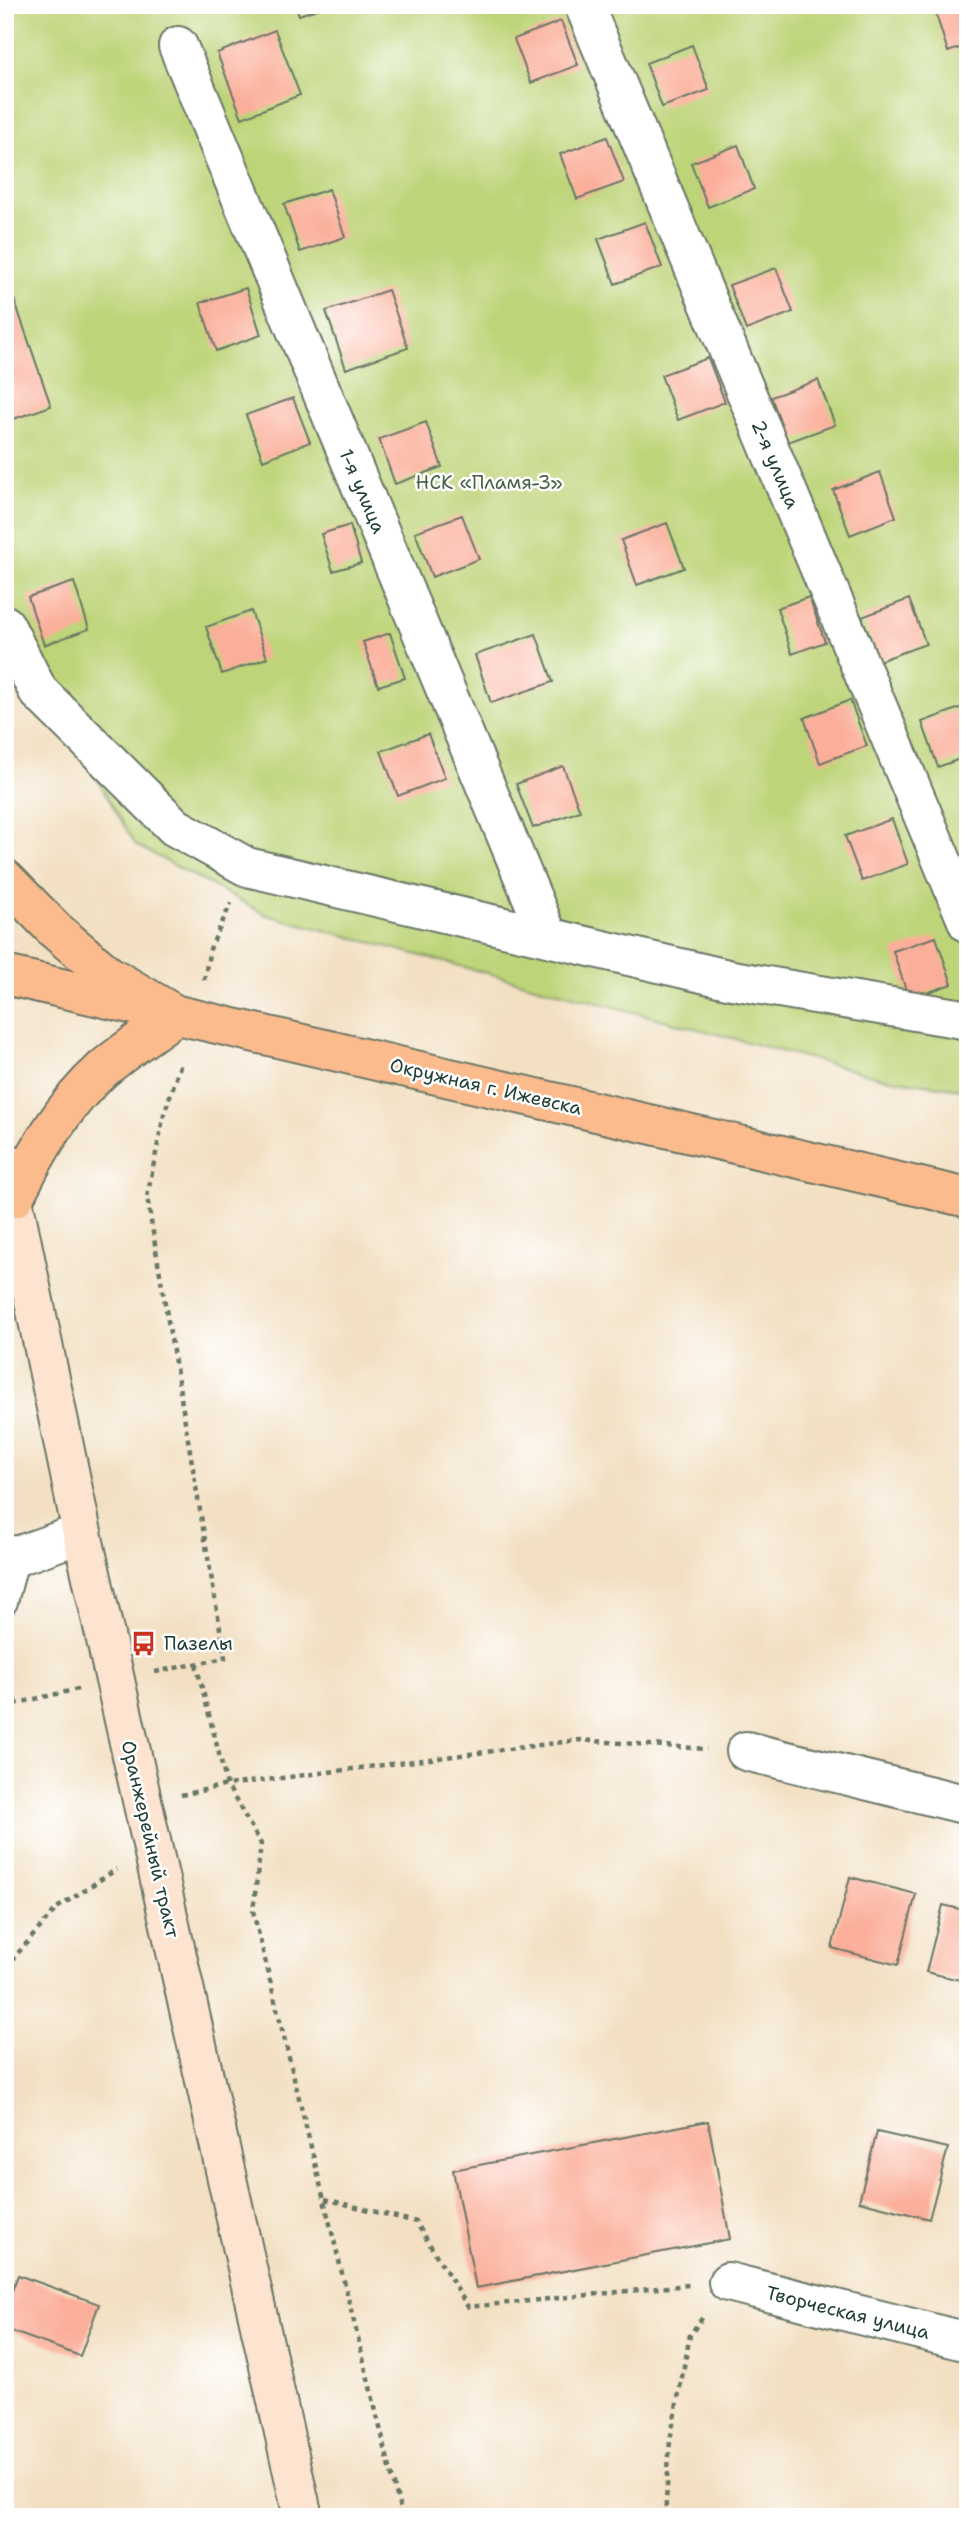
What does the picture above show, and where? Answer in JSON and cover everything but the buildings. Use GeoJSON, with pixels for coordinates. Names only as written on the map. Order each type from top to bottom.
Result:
{"type":"FeatureCollection","features":[{"type":"Feature","properties":{"kind":"main road"},"geometry":{"type":"LineString","coordinates":[[5,879],[55,930],[108,975],[186,1017],[103,1069],[78,1094],[10,1191]]}},
{"type":"Feature","properties":{"kind":"main road","name":"Окружная г. Ижевска"},"geometry":{"type":"LineString","coordinates":[[5,975],[968,1198]]}},
{"type":"Feature","properties":{"kind":"street","name":"2-я улица"},"geometry":{"type":"LineString","coordinates":[[584,5],[968,923]]}},
{"type":"Feature","properties":{"kind":"street","name":"1-я улица"},"geometry":{"type":"LineString","coordinates":[[178,46],[548,936]]}},
{"type":"Feature","properties":{"kind":"street"},"geometry":{"type":"LineString","coordinates":[[5,625],[38,691],[175,827],[247,867],[732,981],[968,1020]]}},
{"type":"Feature","properties":{"kind":"street","name":"Оранжерейный тракт"},"geometry":{"type":"LineString","coordinates":[[5,1161],[82,1533],[303,2517]]}},
{"type":"Feature","properties":{"kind":"street"},"geometry":{"type":"LineString","coordinates":[[11,1555],[82,1533]]}},
{"type":"Feature","properties":{"kind":"street"},"geometry":{"type":"LineString","coordinates":[[746,1751],[968,1805]]}},
{"type":"Feature","properties":{"kind":"street","name":"Творческая улица"},"geometry":{"type":"LineString","coordinates":[[728,2282],[968,2342]]}},
{"type":"Feature","properties":{"kind":"lane"},"geometry":{"type":"LineString","coordinates":[[5,1602],[11,1555]]}},
{"type":"Feature","properties":{"kind":"path"},"geometry":{"type":"LineString","coordinates":[[5,1706],[225,1658],[146,1197],[186,1017],[210,949],[247,867]]}},
{"type":"Feature","properties":{"kind":"path"},"geometry":{"type":"LineString","coordinates":[[196,1664],[227,1784],[261,1844],[253,1911],[402,2517]]}},
{"type":"Feature","properties":{"kind":"path"},"geometry":{"type":"LineString","coordinates":[[143,1804],[227,1784],[579,1740],[746,1751]]}},
{"type":"Feature","properties":{"kind":"path"},"geometry":{"type":"LineString","coordinates":[[5,1968],[57,1908],[152,1846]]}},
{"type":"Feature","properties":{"kind":"path"},"geometry":{"type":"LineString","coordinates":[[325,2199],[416,2222],[468,2307],[728,2282]]}},
{"type":"Feature","properties":{"kind":"path"},"geometry":{"type":"LineString","coordinates":[[665,2517],[670,2440],[690,2334],[728,2282]]}},
{"type":"Feature","properties":{"kind":"green space","name":"НСК «Пламя-3»"},"geometry":{"type":"Polygon","coordinates":[[[5,5],[968,5],[968,1090],[883,1078],[267,915],[136,845],[5,625],[5,5]]]}},
{"type":"Feature","properties":{"kind":"place","name":"Пазелы"},"geometry":{"type":"Point","coordinates":[144,1643]}}]}
